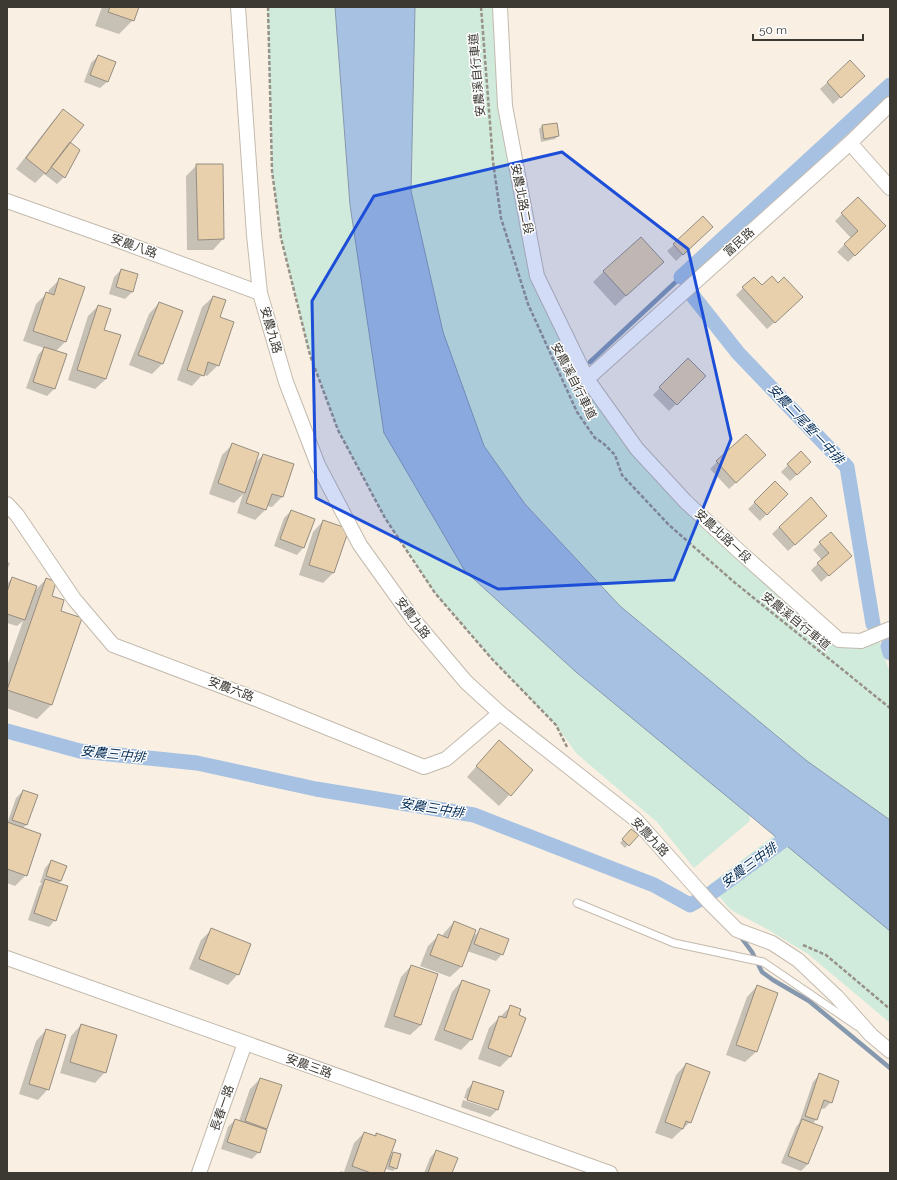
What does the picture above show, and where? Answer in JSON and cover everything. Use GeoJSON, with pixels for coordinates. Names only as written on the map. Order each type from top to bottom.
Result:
{"type":"FeatureCollection","features":[{"type":"Feature","properties":{"kind":"street","name":"安農九路"},"geometry":{"type":"LineString","coordinates":[[238,7],[254,235],[260,293],[286,382],[318,465],[360,545],[412,619],[466,682],[500,713],[635,819],[709,902],[737,930],[772,943],[798,960],[837,997],[871,1035],[890,1051]]}},
{"type":"Feature","properties":{"kind":"street","name":"安農北路二段"},"geometry":{"type":"LineString","coordinates":[[500,7],[505,106],[537,276],[587,379]]}},
{"type":"Feature","properties":{"kind":"street","name":"富民路"},"geometry":{"type":"LineString","coordinates":[[587,379],[850,143],[890,104]]}},
{"type":"Feature","properties":{"kind":"street"},"geometry":{"type":"LineString","coordinates":[[850,143],[890,188]]}},
{"type":"Feature","properties":{"kind":"street","name":"安農八路"},"geometry":{"type":"LineString","coordinates":[[7,201],[125,242],[260,293]]}},
{"type":"Feature","properties":{"kind":"street","name":"安農北路一段"},"geometry":{"type":"LineString","coordinates":[[587,379],[637,449],[686,502],[839,640],[861,641],[890,629]]}},
{"type":"Feature","properties":{"kind":"street","name":"安農六路"},"geometry":{"type":"LineString","coordinates":[[7,504],[74,599],[113,645],[261,701],[424,767],[446,759],[500,713]]}},
{"type":"Feature","properties":{"kind":"street","name":"安農三路"},"geometry":{"type":"LineString","coordinates":[[7,958],[610,1173]]}},
{"type":"Feature","properties":{"kind":"street","name":"長春一路"},"geometry":{"type":"LineString","coordinates":[[199,1173],[245,1043]]}},
{"type":"Feature","properties":{"kind":"lane"},"geometry":{"type":"LineString","coordinates":[[577,903],[674,943],[763,962],[838,1015],[871,1035]]}},
{"type":"Feature","properties":{"kind":"path"},"geometry":{"type":"LineString","coordinates":[[268,7],[272,171],[281,238],[310,355],[338,430],[385,518],[435,593],[492,660],[556,725],[569,751]]}},
{"type":"Feature","properties":{"kind":"path","name":"安農溪自行車道"},"geometry":{"type":"LineString","coordinates":[[481,7],[493,162],[501,218],[528,304],[577,412],[595,438],[603,443],[615,456],[622,475],[668,525],[740,587],[890,708]]}},
{"type":"Feature","properties":{"kind":"path"},"geometry":{"type":"LineString","coordinates":[[799,943],[826,955],[890,1009]]}},
{"type":"Feature","properties":{"kind":"highlighted area"},"geometry":{"type":"Polygon","coordinates":[[[562,152],[688,249],[731,439],[674,580],[498,589],[316,498],[312,301],[374,196],[562,152]]]}},
{"type":"Feature","properties":{"kind":"green space"},"geometry":{"type":"Polygon","coordinates":[[[267,7],[335,7],[350,205],[384,433],[465,571],[576,672],[749,814],[750,821],[694,868],[657,822],[577,754],[556,725],[492,659],[435,593],[385,518],[338,430],[310,355],[281,238],[272,171],[267,7]]]}},
{"type":"Feature","properties":{"kind":"green space"},"geometry":{"type":"Polygon","coordinates":[[[415,7],[500,7],[505,106],[537,276],[587,379],[637,449],[839,639],[877,635],[890,673],[890,820],[807,761],[620,606],[525,503],[484,446],[443,332],[411,191],[415,7]]]}},
{"type":"Feature","properties":{"kind":"green space"},"geometry":{"type":"Polygon","coordinates":[[[775,835],[890,929],[890,1023],[808,954],[765,928],[731,910],[709,885],[775,835]]]}},
{"type":"Feature","properties":{"kind":"water"},"geometry":{"type":"Polygon","coordinates":[[[335,7],[415,7],[411,191],[443,332],[484,446],[525,504],[620,606],[807,761],[890,820],[890,931],[576,672],[465,571],[384,433],[350,205],[335,7]]]}},
{"type":"Feature","properties":{"kind":"building"},"geometry":{"type":"Polygon","coordinates":[[[110,7],[139,7],[134,21],[108,12],[110,7]]]}},
{"type":"Feature","properties":{"kind":"building"},"geometry":{"type":"Polygon","coordinates":[[[98,55],[116,62],[108,82],[90,75],[98,55]]]}},
{"type":"Feature","properties":{"kind":"building"},"geometry":{"type":"Polygon","coordinates":[[[850,60],[865,76],[841,98],[827,82],[850,60]]]}},
{"type":"Feature","properties":{"kind":"building"},"geometry":{"type":"Polygon","coordinates":[[[63,109],[84,125],[46,174],[26,158],[63,109]]]}},
{"type":"Feature","properties":{"kind":"building"},"geometry":{"type":"Polygon","coordinates":[[[557,123],[559,136],[544,139],[542,125],[557,123]]]}},
{"type":"Feature","properties":{"kind":"building"},"geometry":{"type":"Polygon","coordinates":[[[70,142],[80,150],[65,178],[51,167],[70,142]]]}},
{"type":"Feature","properties":{"kind":"building"},"geometry":{"type":"Polygon","coordinates":[[[196,164],[223,164],[224,239],[198,240],[196,164]]]}},
{"type":"Feature","properties":{"kind":"building"},"geometry":{"type":"Polygon","coordinates":[[[858,197],[886,226],[855,256],[844,244],[858,231],[841,213],[858,197]]]}},
{"type":"Feature","properties":{"kind":"building"},"geometry":{"type":"Polygon","coordinates":[[[703,216],[713,227],[683,255],[673,244],[703,216]]]}},
{"type":"Feature","properties":{"kind":"building"},"geometry":{"type":"Polygon","coordinates":[[[641,237],[664,262],[626,296],[603,271],[641,237]]]}},
{"type":"Feature","properties":{"kind":"building"},"geometry":{"type":"Polygon","coordinates":[[[121,269],[138,274],[133,292],[116,287],[121,269]]]}},
{"type":"Feature","properties":{"kind":"building"},"geometry":{"type":"Polygon","coordinates":[[[772,276],[778,283],[784,277],[803,297],[775,323],[742,287],[754,277],[762,285],[772,276]]]}},
{"type":"Feature","properties":{"kind":"building"},"geometry":{"type":"Polygon","coordinates":[[[59,278],[85,287],[66,342],[33,331],[46,292],[54,295],[59,278]]]}},
{"type":"Feature","properties":{"kind":"building"},"geometry":{"type":"Polygon","coordinates":[[[213,296],[226,300],[220,317],[234,322],[219,366],[208,362],[204,376],[187,370],[213,296]]]}},
{"type":"Feature","properties":{"kind":"building"},"geometry":{"type":"Polygon","coordinates":[[[159,302],[183,311],[163,364],[138,355],[159,302]]]}},
{"type":"Feature","properties":{"kind":"building"},"geometry":{"type":"Polygon","coordinates":[[[98,305],[111,309],[104,330],[121,335],[106,379],[77,370],[98,305]]]}},
{"type":"Feature","properties":{"kind":"building"},"geometry":{"type":"Polygon","coordinates":[[[44,347],[67,354],[55,389],[33,382],[44,347]]]}},
{"type":"Feature","properties":{"kind":"building"},"geometry":{"type":"Polygon","coordinates":[[[688,358],[706,376],[677,405],[659,387],[688,358]]]}},
{"type":"Feature","properties":{"kind":"building"},"geometry":{"type":"Polygon","coordinates":[[[746,434],[766,455],[736,483],[716,461],[746,434]]]}},
{"type":"Feature","properties":{"kind":"building"},"geometry":{"type":"Polygon","coordinates":[[[232,443],[259,453],[245,493],[218,483],[232,443]]]}},
{"type":"Feature","properties":{"kind":"building"},"geometry":{"type":"Polygon","coordinates":[[[801,451],[811,462],[797,475],[787,464],[801,451]]]}},
{"type":"Feature","properties":{"kind":"building"},"geometry":{"type":"Polygon","coordinates":[[[263,454],[294,464],[283,497],[272,494],[266,510],[246,503],[263,454]]]}},
{"type":"Feature","properties":{"kind":"building"},"geometry":{"type":"Polygon","coordinates":[[[775,481],[788,494],[767,515],[754,502],[775,481]]]}},
{"type":"Feature","properties":{"kind":"building"},"geometry":{"type":"Polygon","coordinates":[[[811,497],[827,516],[795,545],[779,527],[811,497]]]}},
{"type":"Feature","properties":{"kind":"building"},"geometry":{"type":"Polygon","coordinates":[[[291,510],[315,519],[304,548],[280,539],[291,510]]]}},
{"type":"Feature","properties":{"kind":"building"},"geometry":{"type":"Polygon","coordinates":[[[323,520],[349,529],[334,573],[309,565],[323,520]]]}},
{"type":"Feature","properties":{"kind":"building"},"geometry":{"type":"Polygon","coordinates":[[[831,532],[852,556],[829,576],[817,563],[829,553],[819,542],[831,532]]]}},
{"type":"Feature","properties":{"kind":"building"},"geometry":{"type":"Polygon","coordinates":[[[12,577],[37,586],[25,620],[7,614],[7,592],[12,577]]]}},
{"type":"Feature","properties":{"kind":"building"},"geometry":{"type":"Polygon","coordinates":[[[46,578],[56,582],[52,596],[64,600],[61,611],[82,618],[52,705],[7,690],[46,578]]]}},
{"type":"Feature","properties":{"kind":"building"},"geometry":{"type":"Polygon","coordinates":[[[499,740],[533,770],[511,796],[476,766],[499,740]]]}},
{"type":"Feature","properties":{"kind":"building"},"geometry":{"type":"Polygon","coordinates":[[[23,790],[38,795],[27,825],[12,820],[23,790]]]}},
{"type":"Feature","properties":{"kind":"building"},"geometry":{"type":"Polygon","coordinates":[[[7,822],[41,834],[27,876],[7,869],[7,822]]]}},
{"type":"Feature","properties":{"kind":"building"},"geometry":{"type":"Polygon","coordinates":[[[631,829],[639,835],[629,846],[622,839],[631,829]]]}},
{"type":"Feature","properties":{"kind":"building"},"geometry":{"type":"Polygon","coordinates":[[[51,860],[67,866],[61,881],[46,876],[51,860]]]}},
{"type":"Feature","properties":{"kind":"building"},"geometry":{"type":"Polygon","coordinates":[[[45,879],[68,886],[56,921],[34,913],[45,879]]]}},
{"type":"Feature","properties":{"kind":"building"},"geometry":{"type":"Polygon","coordinates":[[[454,921],[476,930],[462,967],[430,955],[438,934],[448,938],[454,921]]]}},
{"type":"Feature","properties":{"kind":"building"},"geometry":{"type":"Polygon","coordinates":[[[211,928],[251,944],[239,975],[199,959],[211,928]]]}},
{"type":"Feature","properties":{"kind":"building"},"geometry":{"type":"Polygon","coordinates":[[[480,928],[509,939],[503,955],[474,944],[480,928]]]}},
{"type":"Feature","properties":{"kind":"building"},"geometry":{"type":"Polygon","coordinates":[[[411,965],[438,974],[421,1025],[394,1016],[411,965]]]}},
{"type":"Feature","properties":{"kind":"building"},"geometry":{"type":"Polygon","coordinates":[[[462,980],[490,990],[472,1040],[444,1030],[462,980]]]}},
{"type":"Feature","properties":{"kind":"building"},"geometry":{"type":"Polygon","coordinates":[[[757,985],[778,993],[757,1052],[736,1045],[757,985]]]}},
{"type":"Feature","properties":{"kind":"building"},"geometry":{"type":"Polygon","coordinates":[[[510,1005],[521,1009],[519,1015],[526,1018],[511,1057],[488,1048],[499,1016],[506,1018],[510,1005]]]}},
{"type":"Feature","properties":{"kind":"building"},"geometry":{"type":"Polygon","coordinates":[[[81,1024],[117,1035],[106,1073],[70,1062],[81,1024]]]}},
{"type":"Feature","properties":{"kind":"building"},"geometry":{"type":"Polygon","coordinates":[[[46,1029],[66,1035],[49,1090],[29,1084],[46,1029]]]}},
{"type":"Feature","properties":{"kind":"building"},"geometry":{"type":"Polygon","coordinates":[[[686,1063],[710,1072],[691,1123],[686,1121],[683,1129],[665,1122],[686,1063]]]}},
{"type":"Feature","properties":{"kind":"building"},"geometry":{"type":"Polygon","coordinates":[[[819,1073],[839,1081],[832,1103],[824,1100],[817,1120],[805,1116],[819,1073]]]}},
{"type":"Feature","properties":{"kind":"building"},"geometry":{"type":"Polygon","coordinates":[[[260,1078],[282,1085],[267,1129],[245,1121],[260,1078]]]}},
{"type":"Feature","properties":{"kind":"building"},"geometry":{"type":"Polygon","coordinates":[[[473,1081],[504,1091],[498,1110],[467,1100],[473,1081]]]}},
{"type":"Feature","properties":{"kind":"building"},"geometry":{"type":"Polygon","coordinates":[[[235,1119],[267,1130],[260,1153],[227,1142],[235,1119]]]}},
{"type":"Feature","properties":{"kind":"building"},"geometry":{"type":"Polygon","coordinates":[[[802,1119],[823,1127],[808,1164],[788,1156],[802,1119]]]}},
{"type":"Feature","properties":{"kind":"building"},"geometry":{"type":"Polygon","coordinates":[[[364,1132],[376,1136],[376,1133],[396,1140],[384,1173],[371,1173],[352,1166],[364,1132]]]}},
{"type":"Feature","properties":{"kind":"building"},"geometry":{"type":"Polygon","coordinates":[[[436,1150],[458,1158],[452,1173],[428,1173],[436,1150]]]}},
{"type":"Feature","properties":{"kind":"building"},"geometry":{"type":"Polygon","coordinates":[[[393,1152],[401,1154],[397,1169],[389,1166],[393,1152]]]}},
{"type":"Feature","properties":{"kind":"waterway","name":"安農二尾塹一中排"},"geometry":{"type":"LineString","coordinates":[[681,277],[890,85]]}},
{"type":"Feature","properties":{"kind":"waterway"},"geometry":{"type":"LineString","coordinates":[[590,362],[681,277]]}},
{"type":"Feature","properties":{"kind":"waterway","name":"安農二尾塹一中排"},"geometry":{"type":"LineString","coordinates":[[693,296],[738,353],[847,467],[873,624]]}},
{"type":"Feature","properties":{"kind":"waterway","name":"安農二尾塹一中排"},"geometry":{"type":"LineString","coordinates":[[888,646],[890,653]]}},
{"type":"Feature","properties":{"kind":"waterway","name":"安農三中排"},"geometry":{"type":"LineString","coordinates":[[7,731],[80,751],[197,763],[316,789],[474,815],[654,885],[690,905],[710,894],[798,830]]}},
{"type":"Feature","properties":{"kind":"waterway"},"geometry":{"type":"LineString","coordinates":[[740,936],[752,952],[762,972],[809,1001],[890,1068]]}}]}
